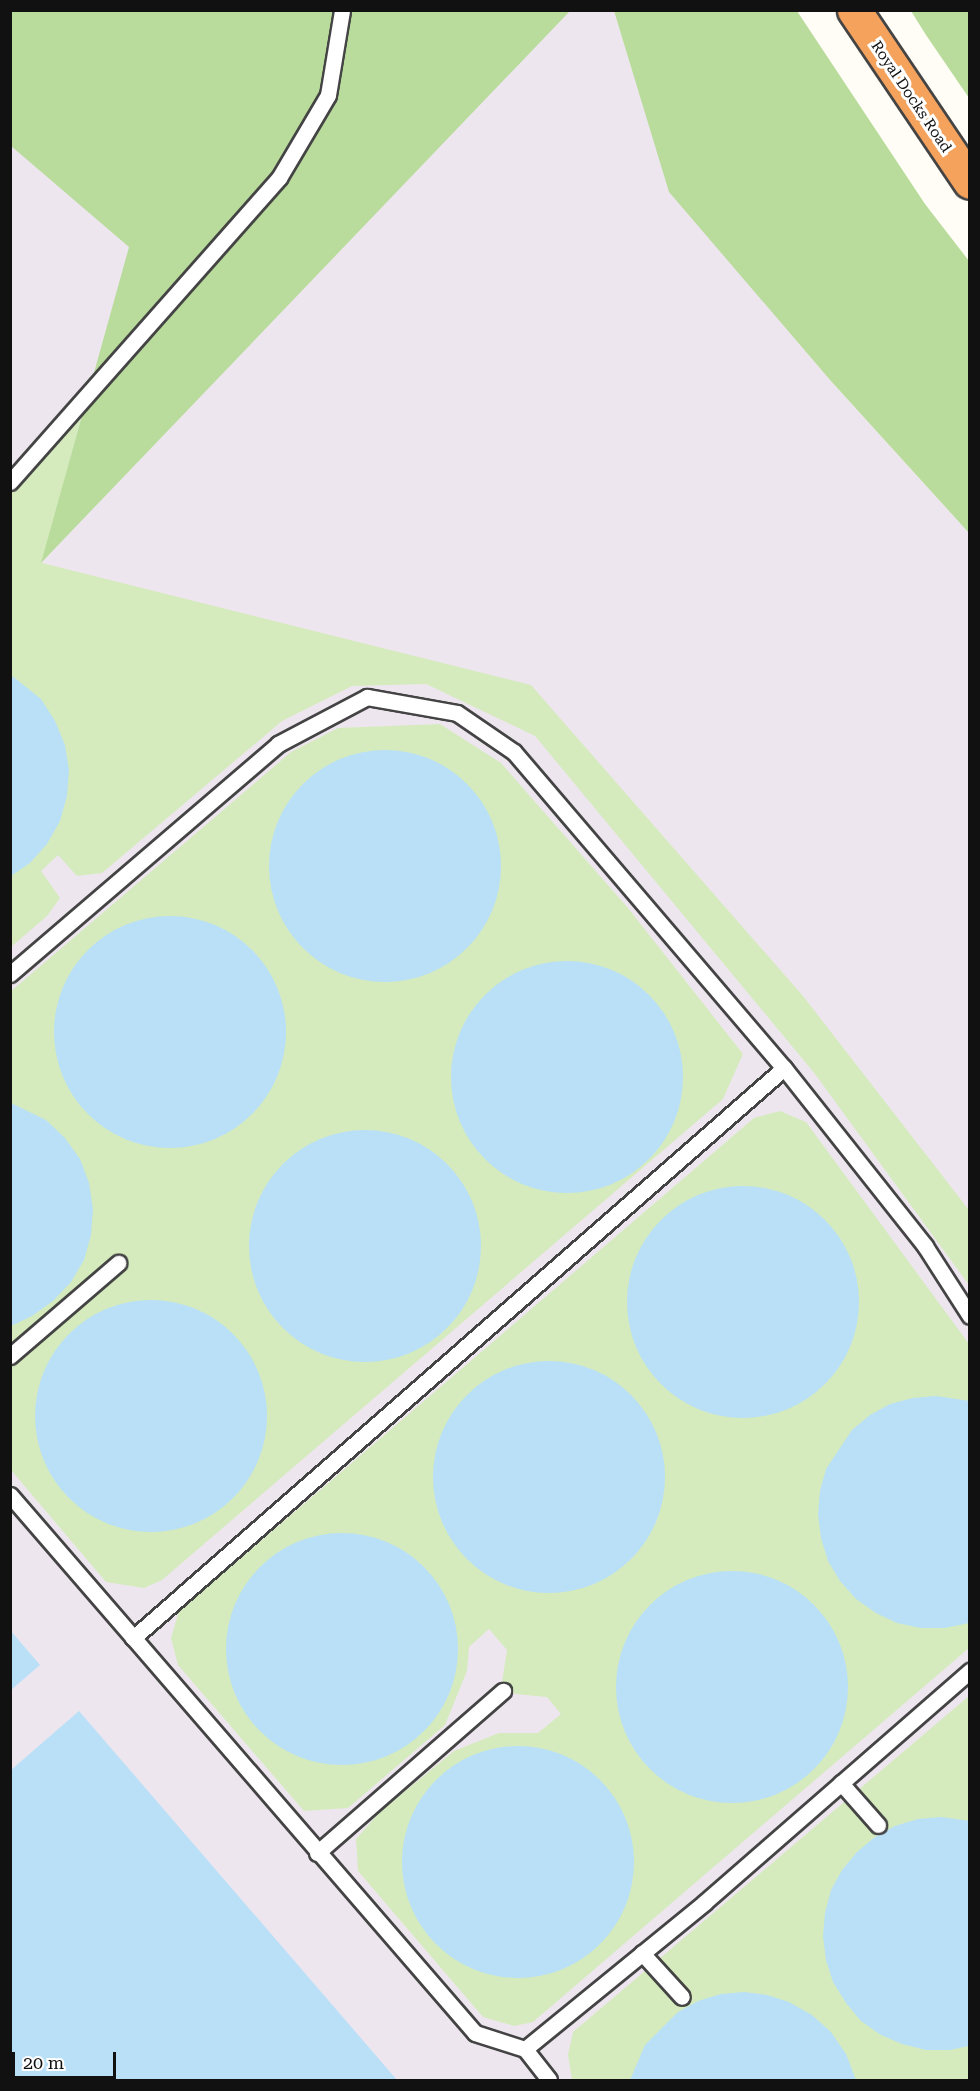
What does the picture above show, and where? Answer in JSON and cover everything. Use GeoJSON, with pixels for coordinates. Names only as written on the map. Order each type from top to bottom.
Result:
{"type":"FeatureCollection","features":[{"type":"Feature","properties":{"kind":"highway","name":"Royal Docks Road"},"geometry":{"type":"LineString","coordinates":[[854,10],[969,182]]}},
{"type":"Feature","properties":{"kind":"lane"},"geometry":{"type":"LineString","coordinates":[[10,482],[279,178],[328,95],[342,10]]}},
{"type":"Feature","properties":{"kind":"lane"},"geometry":{"type":"LineString","coordinates":[[10,974],[278,744],[367,697],[457,713],[514,752],[784,1068],[925,1246],[969,1316]]}},
{"type":"Feature","properties":{"kind":"lane"},"geometry":{"type":"LineString","coordinates":[[132,1638],[784,1068]]}},
{"type":"Feature","properties":{"kind":"lane"},"geometry":{"type":"LineString","coordinates":[[10,1356],[118,1263]]}},
{"type":"Feature","properties":{"kind":"lane"},"geometry":{"type":"LineString","coordinates":[[10,1495],[475,2033],[525,2049],[549,2080]]}},
{"type":"Feature","properties":{"kind":"lane"},"geometry":{"type":"LineString","coordinates":[[525,2049],[642,1953],[969,1671]]}},
{"type":"Feature","properties":{"kind":"lane"},"geometry":{"type":"LineString","coordinates":[[318,1852],[503,1691]]}},
{"type":"Feature","properties":{"kind":"lane"},"geometry":{"type":"LineString","coordinates":[[841,1783],[878,1825]]}},
{"type":"Feature","properties":{"kind":"lane"},"geometry":{"type":"LineString","coordinates":[[642,1953],[681,1997]]}},
{"type":"Feature","properties":{"kind":"shaded area"},"geometry":{"type":"Polygon","coordinates":[[[11,11],[614,11],[670,192],[830,380],[969,533],[969,2080],[11,2080],[11,11]]]}},
{"type":"Feature","properties":{"kind":"green space"},"geometry":{"type":"Polygon","coordinates":[[[11,11],[570,11],[41,563],[129,247],[11,146],[11,11]]]}},
{"type":"Feature","properties":{"kind":"green space"},"geometry":{"type":"Polygon","coordinates":[[[614,11],[797,11],[925,204],[969,261],[969,533],[830,380],[669,192],[614,11]]]}},
{"type":"Feature","properties":{"kind":"green space"},"geometry":{"type":"Polygon","coordinates":[[[911,11],[969,11],[969,98],[926,35],[911,11]]]}},
{"type":"Feature","properties":{"kind":"green space"},"geometry":{"type":"Polygon","coordinates":[[[84,408],[42,563],[531,685],[803,996],[969,1210],[969,1285],[815,1074],[535,736],[426,684],[352,686],[282,721],[102,873],[77,876],[58,855],[41,871],[60,898],[47,916],[11,947],[11,494],[84,408]]]}},
{"type":"Feature","properties":{"kind":"green space"},"geometry":{"type":"Polygon","coordinates":[[[440,724],[501,763],[628,908],[743,1054],[723,1099],[162,1580],[144,1588],[106,1582],[11,1470],[10,992],[291,752],[338,728],[440,724]]]}},
{"type":"Feature","properties":{"kind":"green space"},"geometry":{"type":"Polygon","coordinates":[[[780,1111],[806,1122],[969,1344],[969,1648],[533,2022],[514,2026],[483,2017],[358,1871],[356,1839],[380,1812],[454,1751],[499,1733],[538,1733],[561,1714],[547,1697],[515,1694],[502,1682],[507,1650],[489,1629],[469,1647],[467,1671],[445,1725],[348,1808],[304,1811],[178,1665],[171,1638],[179,1611],[754,1118],[780,1111]]]}},
{"type":"Feature","properties":{"kind":"green space"},"geometry":{"type":"Polygon","coordinates":[[[969,1696],[969,2080],[572,2080],[568,2055],[573,2032],[969,1696]]]}},
{"type":"Feature","properties":{"kind":"water"},"geometry":{"type":"Polygon","coordinates":[[[11,675],[41,699],[55,721],[65,745],[69,770],[67,796],[60,821],[47,844],[30,863],[11,876],[11,675]]]}},
{"type":"Feature","properties":{"kind":"water"},"geometry":{"type":"Polygon","coordinates":[[[374,750],[396,750],[440,763],[459,776],[475,792],[488,811],[496,832],[501,866],[499,889],[488,921],[475,940],[459,956],[440,969],[419,977],[396,982],[374,982],[330,969],[311,956],[295,940],[282,921],[274,900],[269,877],[269,855],[282,811],[295,792],[311,776],[330,763],[351,755],[374,750]]]}},
{"type":"Feature","properties":{"kind":"water"},"geometry":{"type":"Polygon","coordinates":[[[159,916],[181,916],[225,929],[244,942],[260,958],[273,977],[281,998],[286,1032],[284,1055],[273,1087],[260,1106],[244,1122],[225,1135],[204,1143],[181,1148],[159,1148],[115,1135],[96,1122],[80,1106],[67,1087],[59,1066],[54,1043],[54,1021],[67,977],[80,958],[96,942],[115,929],[136,921],[159,916]]]}},
{"type":"Feature","properties":{"kind":"water"},"geometry":{"type":"Polygon","coordinates":[[[556,961],[578,961],[622,974],[641,987],[657,1003],[670,1022],[678,1043],[683,1077],[681,1100],[670,1132],[657,1151],[641,1167],[622,1180],[601,1188],[578,1193],[556,1193],[512,1180],[493,1167],[477,1151],[464,1132],[456,1111],[451,1088],[451,1066],[464,1022],[477,1003],[493,987],[512,974],[533,966],[556,961]]]}},
{"type":"Feature","properties":{"kind":"water"},"geometry":{"type":"Polygon","coordinates":[[[11,1103],[46,1120],[65,1138],[80,1159],[89,1183],[93,1209],[91,1235],[84,1260],[71,1282],[53,1301],[32,1316],[11,1326],[11,1103]]]}},
{"type":"Feature","properties":{"kind":"water"},"geometry":{"type":"Polygon","coordinates":[[[354,1130],[376,1130],[420,1143],[439,1156],[455,1172],[468,1191],[476,1212],[481,1246],[479,1269],[468,1301],[455,1320],[439,1336],[420,1349],[399,1357],[376,1362],[354,1362],[310,1349],[291,1336],[275,1320],[262,1301],[254,1280],[249,1257],[249,1235],[262,1191],[275,1172],[291,1156],[310,1143],[331,1135],[354,1130]]]}},
{"type":"Feature","properties":{"kind":"water"},"geometry":{"type":"Polygon","coordinates":[[[732,1186],[754,1186],[798,1199],[817,1212],[833,1228],[846,1247],[854,1268],[859,1302],[857,1325],[846,1357],[833,1376],[817,1392],[798,1405],[777,1413],[754,1418],[732,1418],[688,1405],[669,1392],[653,1376],[640,1357],[632,1336],[627,1313],[627,1291],[640,1247],[653,1228],[669,1212],[688,1199],[709,1191],[732,1186]]]}},
{"type":"Feature","properties":{"kind":"water"},"geometry":{"type":"Polygon","coordinates":[[[140,1300],[162,1300],[206,1313],[225,1326],[241,1342],[254,1361],[262,1382],[267,1416],[265,1439],[254,1471],[241,1490],[225,1506],[206,1519],[185,1527],[162,1532],[140,1532],[96,1519],[77,1506],[61,1490],[48,1471],[40,1450],[35,1427],[35,1405],[48,1361],[61,1342],[77,1326],[96,1313],[117,1305],[140,1300]]]}},
{"type":"Feature","properties":{"kind":"water"},"geometry":{"type":"Polygon","coordinates":[[[538,1361],[560,1361],[604,1374],[623,1387],[639,1403],[652,1422],[660,1443],[665,1477],[663,1500],[652,1532],[639,1551],[623,1567],[604,1580],[583,1588],[560,1593],[538,1593],[494,1580],[475,1567],[459,1551],[446,1532],[438,1511],[433,1488],[433,1466],[446,1422],[459,1403],[475,1387],[494,1374],[515,1366],[538,1361]]]}},
{"type":"Feature","properties":{"kind":"water"},"geometry":{"type":"Polygon","coordinates":[[[936,1396],[970,1401],[969,1623],[945,1628],[921,1628],[897,1623],[876,1613],[856,1599],[840,1581],[828,1561],[821,1538],[818,1514],[820,1491],[826,1469],[852,1430],[870,1415],[890,1404],[913,1398],[936,1396]]]}},
{"type":"Feature","properties":{"kind":"water"},"geometry":{"type":"Polygon","coordinates":[[[331,1533],[353,1533],[397,1546],[416,1559],[432,1575],[445,1594],[453,1615],[458,1649],[456,1672],[445,1704],[432,1723],[416,1739],[397,1752],[376,1760],[353,1765],[331,1765],[287,1752],[268,1739],[252,1723],[239,1704],[231,1683],[226,1660],[226,1638],[239,1594],[252,1575],[268,1559],[287,1546],[308,1538],[331,1533]]]}},
{"type":"Feature","properties":{"kind":"water"},"geometry":{"type":"Polygon","coordinates":[[[721,1571],[743,1571],[787,1584],[806,1597],[822,1613],[835,1632],[843,1653],[848,1687],[846,1710],[835,1742],[822,1761],[806,1777],[787,1790],[766,1798],[743,1803],[721,1803],[677,1790],[658,1777],[642,1761],[629,1742],[621,1721],[616,1698],[616,1676],[629,1632],[642,1613],[658,1597],[677,1584],[698,1576],[721,1571]]]}},
{"type":"Feature","properties":{"kind":"water"},"geometry":{"type":"Polygon","coordinates":[[[10,1630],[40,1665],[11,1690],[10,1690],[10,1630]]]}},
{"type":"Feature","properties":{"kind":"water"},"geometry":{"type":"Polygon","coordinates":[[[79,1711],[397,2080],[11,2080],[11,1770],[79,1711]]]}},
{"type":"Feature","properties":{"kind":"water"},"geometry":{"type":"Polygon","coordinates":[[[507,1746],[529,1746],[573,1759],[592,1772],[608,1788],[621,1807],[629,1828],[634,1862],[632,1885],[621,1917],[608,1936],[592,1952],[573,1965],[552,1973],[529,1978],[507,1978],[463,1965],[444,1952],[428,1936],[415,1917],[407,1896],[402,1873],[402,1851],[415,1807],[428,1788],[444,1772],[463,1759],[484,1751],[507,1746]]]}},
{"type":"Feature","properties":{"kind":"water"},"geometry":{"type":"Polygon","coordinates":[[[941,1817],[970,1821],[969,2046],[950,2050],[926,2050],[902,2044],[881,2035],[861,2021],[833,1982],[826,1960],[823,1936],[825,1913],[831,1890],[842,1870],[857,1852],[875,1837],[895,1826],[918,1819],[941,1817]]]}},
{"type":"Feature","properties":{"kind":"water"},"geometry":{"type":"Polygon","coordinates":[[[744,1992],[767,1995],[789,2002],[812,2015],[831,2032],[846,2054],[856,2080],[630,2080],[645,2045],[678,2012],[698,2001],[721,1994],[744,1992]]]}}]}
